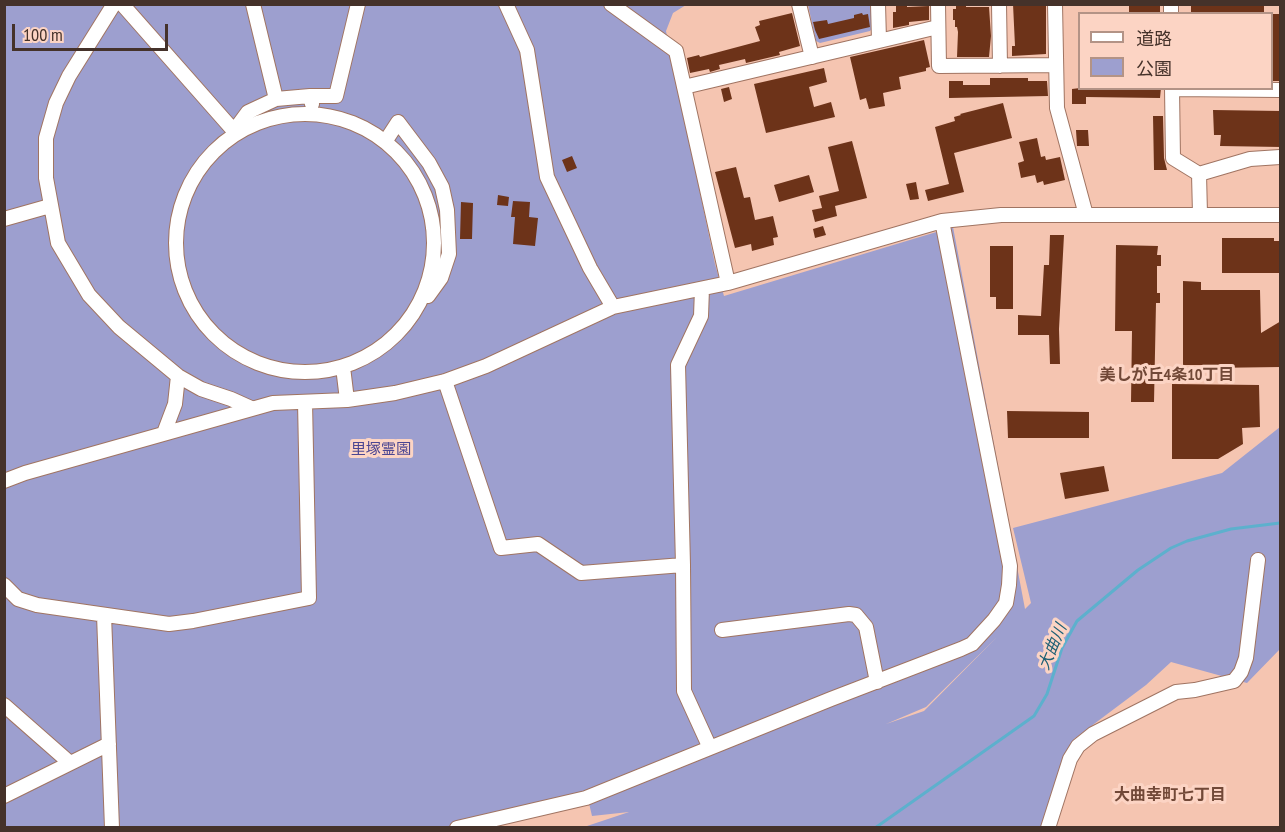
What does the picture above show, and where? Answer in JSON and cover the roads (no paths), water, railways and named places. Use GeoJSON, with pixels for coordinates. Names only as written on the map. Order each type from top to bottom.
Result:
{"type":"FeatureCollection","features":[{"type":"Feature","properties":{"kind":"street"},"geometry":{"type":"LineString","coordinates":[[114,4],[69,76],[56,103],[46,138],[46,178],[58,243],[89,295],[119,327],[178,376],[201,389],[251,408]]}},
{"type":"Feature","properties":{"kind":"street"},"geometry":{"type":"LineString","coordinates":[[122,4],[234,131]]}},
{"type":"Feature","properties":{"kind":"street"},"geometry":{"type":"LineString","coordinates":[[254,4],[276,99]]}},
{"type":"Feature","properties":{"kind":"street"},"geometry":{"type":"LineString","coordinates":[[358,4],[336,96],[276,99],[249,112],[234,131],[197,164],[178,207],[176,251],[187,294],[206,328],[237,354],[276,369],[315,370],[343,366],[368,357],[387,345],[410,323],[441,278],[448,254],[447,210],[442,187],[429,163],[398,122],[385,142]]}},
{"type":"Feature","properties":{"kind":"street"},"geometry":{"type":"LineString","coordinates":[[506,4],[527,50],[547,177],[590,268],[613,307]]}},
{"type":"Feature","properties":{"kind":"street"},"geometry":{"type":"LineString","coordinates":[[611,4],[676,51],[728,283]]}},
{"type":"Feature","properties":{"kind":"street"},"geometry":{"type":"LineString","coordinates":[[799,4],[812,57]]}},
{"type":"Feature","properties":{"kind":"street"},"geometry":{"type":"LineString","coordinates":[[878,4],[879,40]]}},
{"type":"Feature","properties":{"kind":"street"},"geometry":{"type":"LineString","coordinates":[[938,4],[939,66],[1056,66]]}},
{"type":"Feature","properties":{"kind":"street"},"geometry":{"type":"LineString","coordinates":[[999,4],[1000,66]]}},
{"type":"Feature","properties":{"kind":"street"},"geometry":{"type":"LineString","coordinates":[[1055,4],[1057,108],[1086,215]]}},
{"type":"Feature","properties":{"kind":"street"},"geometry":{"type":"LineString","coordinates":[[684,87],[938,27]]}},
{"type":"Feature","properties":{"kind":"street"},"geometry":{"type":"LineString","coordinates":[[1172,90],[1173,158],[1199,174],[1250,159],[1281,157]]}},
{"type":"Feature","properties":{"kind":"street"},"geometry":{"type":"LineString","coordinates":[[310,96],[314,114]]}},
{"type":"Feature","properties":{"kind":"street"},"geometry":{"type":"LineString","coordinates":[[234,131],[275,117],[314,114],[346,121],[366,129],[385,142],[410,168],[431,213],[433,254],[425,300]]}},
{"type":"Feature","properties":{"kind":"street"},"geometry":{"type":"LineString","coordinates":[[1199,174],[1200,214]]}},
{"type":"Feature","properties":{"kind":"street"},"geometry":{"type":"LineString","coordinates":[[4,219],[50,206]]}},
{"type":"Feature","properties":{"kind":"street"},"geometry":{"type":"LineString","coordinates":[[431,213],[447,210]]}},
{"type":"Feature","properties":{"kind":"street"},"geometry":{"type":"LineString","coordinates":[[4,481],[25,473],[273,403],[347,400],[395,393],[445,381],[486,366],[613,307],[728,283],[942,221],[1000,215],[1281,215]]}},
{"type":"Feature","properties":{"kind":"street"},"geometry":{"type":"LineString","coordinates":[[457,828],[586,798],[972,644],[994,620],[1006,603],[1010,585],[1010,566],[942,221]]}},
{"type":"Feature","properties":{"kind":"street"},"geometry":{"type":"LineString","coordinates":[[702,289],[701,316],[678,365],[684,691],[710,748]]}},
{"type":"Feature","properties":{"kind":"street"},"geometry":{"type":"LineString","coordinates":[[343,366],[347,400]]}},
{"type":"Feature","properties":{"kind":"street"},"geometry":{"type":"LineString","coordinates":[[164,433],[175,404],[178,376]]}},
{"type":"Feature","properties":{"kind":"street"},"geometry":{"type":"LineString","coordinates":[[445,381],[501,548],[538,544],[581,573],[683,565]]}},
{"type":"Feature","properties":{"kind":"street"},"geometry":{"type":"LineString","coordinates":[[4,585],[18,599],[37,604],[169,624],[309,598],[305,402]]}},
{"type":"Feature","properties":{"kind":"street"},"geometry":{"type":"LineString","coordinates":[[1048,828],[1070,759],[1078,746],[1093,734],[1176,692],[1234,681],[1241,672],[1246,658],[1258,560]]}},
{"type":"Feature","properties":{"kind":"street"},"geometry":{"type":"LineString","coordinates":[[104,615],[112,828]]}},
{"type":"Feature","properties":{"kind":"street"},"geometry":{"type":"LineString","coordinates":[[722,630],[856,615],[866,627],[876,682]]}},
{"type":"Feature","properties":{"kind":"street"},"geometry":{"type":"LineString","coordinates":[[4,705],[70,763]]}},
{"type":"Feature","properties":{"kind":"street"},"geometry":{"type":"LineString","coordinates":[[4,796],[109,744]]}},
{"type":"Feature","properties":{"kind":"waterway","name":"大曲川"},"geometry":{"type":"LineString","coordinates":[[875,828],[1034,716],[1047,694],[1062,648],[1077,621],[1138,570],[1171,548],[1187,541],[1231,529],[1280,523]]}},
{"type":"Feature","properties":{"kind":"district","name":"美しが丘4条10丁目"},"geometry":{"type":"Point","coordinates":[1167,375]}},
{"type":"Feature","properties":{"kind":"district","name":"大曲幸町七丁目"},"geometry":{"type":"Point","coordinates":[1170,795]}},
{"type":"Feature","properties":{"kind":"park label","name":"里塚霊園"},"geometry":{"type":"Point","coordinates":[381,450]}}]}
